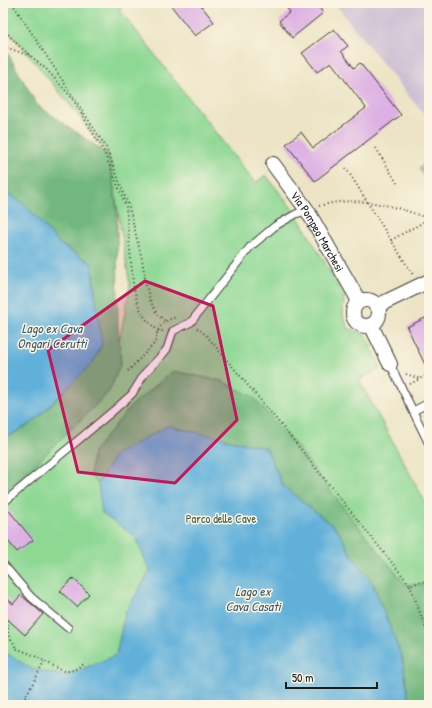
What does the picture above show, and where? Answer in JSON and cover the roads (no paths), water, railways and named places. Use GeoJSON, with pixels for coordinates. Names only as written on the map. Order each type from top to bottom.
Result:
{"type":"FeatureCollection","features":[{"type":"Feature","properties":{"kind":"street","name":"Via Pompeo Marchesi"},"geometry":{"type":"LineString","coordinates":[[273,164],[307,210],[359,301]]}},
{"type":"Feature","properties":{"kind":"street"},"geometry":{"type":"LineString","coordinates":[[377,306],[429,281]]}},
{"type":"Feature","properties":{"kind":"street"},"geometry":{"type":"LineString","coordinates":[[366,299],[372,301],[377,306],[379,312],[378,318],[371,325],[363,326],[354,318],[352,310],[359,301],[366,299]]}},
{"type":"Feature","properties":{"kind":"street"},"geometry":{"type":"LineString","coordinates":[[371,325],[397,367]]}},
{"type":"Feature","properties":{"kind":"lane"},"geometry":{"type":"LineString","coordinates":[[3,503],[132,394],[145,373],[167,349],[173,331],[191,322],[250,247],[275,226],[296,214],[307,210]]}},
{"type":"Feature","properties":{"kind":"lane"},"geometry":{"type":"LineString","coordinates":[[397,367],[402,388],[429,444]]}},
{"type":"Feature","properties":{"kind":"lane"},"geometry":{"type":"LineString","coordinates":[[413,411],[429,403]]}},
{"type":"Feature","properties":{"kind":"lane"},"geometry":{"type":"LineString","coordinates":[[3,564],[31,597],[68,628]]}},
{"type":"Feature","properties":{"kind":"water","name":"Lago ex Cava Ongari Cerutti"},"geometry":{"type":"Polygon","coordinates":[[[3,191],[24,204],[60,244],[91,263],[102,344],[93,362],[32,423],[3,439],[3,191]]]}},
{"type":"Feature","properties":{"kind":"water","name":"Lago ex Cava Casati"},"geometry":{"type":"Polygon","coordinates":[[[168,426],[266,448],[283,486],[337,529],[351,554],[373,584],[402,658],[410,705],[3,705],[3,651],[32,669],[65,676],[116,655],[125,613],[150,571],[135,536],[102,513],[98,484],[115,455],[168,426]]]}},
{"type":"Feature","properties":{"kind":"park label","name":"Parco delle Cave"},"geometry":{"type":"Point","coordinates":[221,518]}}]}
